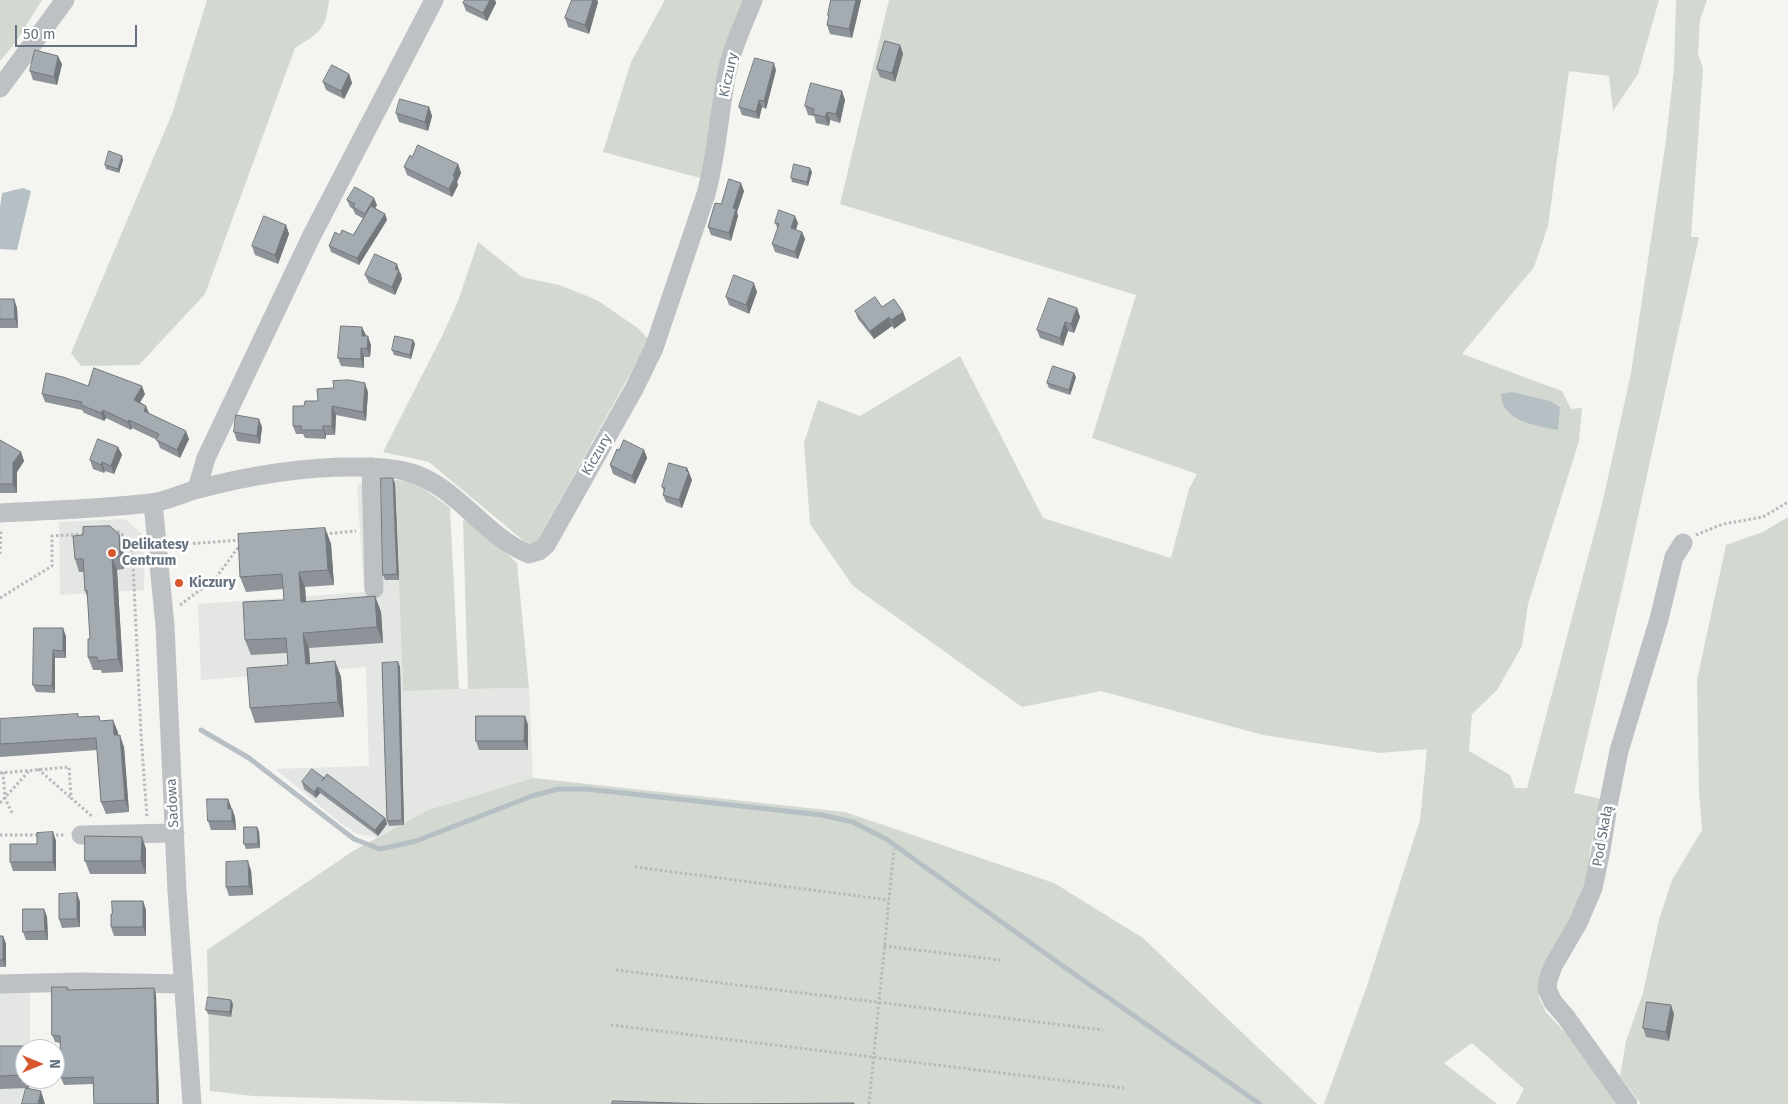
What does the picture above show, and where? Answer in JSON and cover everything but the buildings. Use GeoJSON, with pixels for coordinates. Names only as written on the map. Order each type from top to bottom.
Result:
{"type":"FeatureCollection","features":[{"type":"Feature","properties":{"kind":"street"},"geometry":{"type":"LineString","coordinates":[[0,88],[65,0]]}},
{"type":"Feature","properties":{"kind":"street"},"geometry":{"type":"LineString","coordinates":[[197,489],[206,458],[311,237],[434,0]]}},
{"type":"Feature","properties":{"kind":"street","name":"Kiczury"},"geometry":{"type":"LineString","coordinates":[[1,513],[153,503],[197,489],[290,470],[371,466],[406,471],[422,476],[435,483],[518,550],[529,554],[539,551],[546,545],[634,390],[654,348],[706,194],[713,169],[727,71],[736,42],[754,0]]}},
{"type":"Feature","properties":{"kind":"street"},"geometry":{"type":"LineString","coordinates":[[371,466],[374,589]]}},
{"type":"Feature","properties":{"kind":"street","name":"Sadowa"},"geometry":{"type":"LineString","coordinates":[[153,503],[166,626],[175,833],[192,1104]]}},
{"type":"Feature","properties":{"kind":"street","name":"Pod Skałą"},"geometry":{"type":"LineString","coordinates":[[1628,1104],[1566,1017],[1552,1002],[1547,989],[1553,966],[1578,923],[1593,888],[1619,751],[1659,619],[1674,557],[1683,543]]}},
{"type":"Feature","properties":{"kind":"street"},"geometry":{"type":"LineString","coordinates":[[81,834],[175,833]]}},
{"type":"Feature","properties":{"kind":"street"},"geometry":{"type":"LineString","coordinates":[[0,984],[90,982],[184,984]]}},
{"type":"Feature","properties":{"kind":"path"},"geometry":{"type":"LineString","coordinates":[[1683,543],[1697,534],[1723,524],[1763,517],[1788,502]]}},
{"type":"Feature","properties":{"kind":"path"},"geometry":{"type":"LineString","coordinates":[[0,554],[1,513]]}},
{"type":"Feature","properties":{"kind":"path"},"geometry":{"type":"LineString","coordinates":[[323,534],[372,530]]}},
{"type":"Feature","properties":{"kind":"path"},"geometry":{"type":"LineString","coordinates":[[109,532],[118,532],[132,543],[147,822]]}},
{"type":"Feature","properties":{"kind":"path"},"geometry":{"type":"LineString","coordinates":[[0,598],[52,566],[52,536],[91,534]]}},
{"type":"Feature","properties":{"kind":"path"},"geometry":{"type":"LineString","coordinates":[[172,545],[243,540],[214,579],[180,605]]}},
{"type":"Feature","properties":{"kind":"path"},"geometry":{"type":"LineString","coordinates":[[12,812],[5,798],[2,772],[69,767],[70,798]]}},
{"type":"Feature","properties":{"kind":"path"},"geometry":{"type":"LineString","coordinates":[[0,803],[30,770]]}},
{"type":"Feature","properties":{"kind":"path"},"geometry":{"type":"LineString","coordinates":[[38,770],[93,817]]}},
{"type":"Feature","properties":{"kind":"path"},"geometry":{"type":"LineString","coordinates":[[0,835],[81,834]]}},
{"type":"Feature","properties":{"kind":"path"},"geometry":{"type":"LineString","coordinates":[[869,1104],[894,849]]}},
{"type":"Feature","properties":{"kind":"path"},"geometry":{"type":"LineString","coordinates":[[635,867],[889,900]]}},
{"type":"Feature","properties":{"kind":"path"},"geometry":{"type":"LineString","coordinates":[[884,946],[1000,960]]}},
{"type":"Feature","properties":{"kind":"path"},"geometry":{"type":"LineString","coordinates":[[616,970],[1104,1030]]}},
{"type":"Feature","properties":{"kind":"path"},"geometry":{"type":"LineString","coordinates":[[611,1025],[1124,1088]]}},
{"type":"Feature","properties":{"kind":"shaded area"},"geometry":{"type":"Polygon","coordinates":[[[0,0],[42,0],[16,42],[0,61],[0,0]]]}},
{"type":"Feature","properties":{"kind":"shaded area"},"geometry":{"type":"Polygon","coordinates":[[[207,0],[329,0],[326,18],[320,30],[295,48],[205,294],[139,365],[81,366],[71,353],[172,114],[207,0]]]}},
{"type":"Feature","properties":{"kind":"shaded area"},"geometry":{"type":"Polygon","coordinates":[[[665,0],[746,0],[704,179],[603,152],[631,62],[665,0]]]}},
{"type":"Feature","properties":{"kind":"shaded area"},"geometry":{"type":"Polygon","coordinates":[[[889,0],[1659,0],[1638,74],[1613,111],[1609,76],[1569,71],[1548,226],[1534,267],[1462,354],[1562,391],[1571,409],[1582,408],[1579,441],[1528,604],[1522,646],[1497,690],[1472,714],[1469,751],[1510,775],[1515,788],[1527,788],[1603,500],[1631,373],[1666,140],[1674,68],[1676,0],[1707,0],[1700,20],[1698,53],[1703,69],[1691,237],[1699,237],[1623,585],[1574,793],[1602,799],[1590,850],[1588,874],[1572,917],[1542,974],[1539,998],[1546,1012],[1591,1060],[1623,1104],[1516,1104],[1524,1089],[1472,1043],[1444,1063],[1497,1104],[1324,1104],[1367,986],[1420,820],[1427,749],[1380,753],[1263,735],[1101,691],[1022,707],[853,586],[810,524],[804,443],[818,400],[860,416],[960,356],[1043,518],[1171,558],[1189,489],[1197,474],[1092,438],[1136,295],[840,204],[889,0]]]}},
{"type":"Feature","properties":{"kind":"shaded area"},"geometry":{"type":"Polygon","coordinates":[[[23,188],[31,191],[17,250],[0,249],[2,193],[23,188]]]}},
{"type":"Feature","properties":{"kind":"shaded area"},"geometry":{"type":"Polygon","coordinates":[[[478,242],[522,277],[559,285],[597,300],[639,329],[649,340],[535,545],[525,542],[429,462],[383,452],[458,301],[478,242]]]}},
{"type":"Feature","properties":{"kind":"shaded area"},"geometry":{"type":"Polygon","coordinates":[[[1512,392],[1550,401],[1560,407],[1558,430],[1531,424],[1513,416],[1503,403],[1501,394],[1512,392]]]}},
{"type":"Feature","properties":{"kind":"shaded area"},"geometry":{"type":"Polygon","coordinates":[[[395,480],[403,690],[529,688],[533,778],[428,810],[377,838],[356,833],[339,822],[275,769],[369,766],[366,667],[201,680],[198,604],[364,592],[357,485],[395,480]]]}},
{"type":"Feature","properties":{"kind":"shaded area"},"geometry":{"type":"Polygon","coordinates":[[[395,480],[415,482],[450,508],[459,689],[403,691],[395,480]]]}},
{"type":"Feature","properties":{"kind":"shaded area"},"geometry":{"type":"Polygon","coordinates":[[[1788,517],[1788,1104],[1641,1104],[1620,1076],[1626,1041],[1643,993],[1659,920],[1672,880],[1702,830],[1699,793],[1697,680],[1726,545],[1763,532],[1788,517]]]}},
{"type":"Feature","properties":{"kind":"shaded area"},"geometry":{"type":"Polygon","coordinates":[[[125,519],[145,537],[144,590],[60,595],[59,522],[125,519]]]}},
{"type":"Feature","properties":{"kind":"shaded area"},"geometry":{"type":"Polygon","coordinates":[[[463,520],[472,521],[517,563],[529,688],[468,689],[463,520]]]}},
{"type":"Feature","properties":{"kind":"shaded area"},"geometry":{"type":"Polygon","coordinates":[[[533,778],[845,812],[1054,883],[1143,938],[1317,1104],[525,1104],[253,1096],[210,1091],[207,950],[353,851],[428,810],[533,778]]]}},
{"type":"Feature","properties":{"kind":"shaded area"},"geometry":{"type":"Polygon","coordinates":[[[0,988],[30,988],[30,1039],[15,1039],[15,1089],[31,1089],[30,1104],[0,1104],[0,988]]]}},
{"type":"Feature","properties":{"kind":"waterway"},"geometry":{"type":"LineString","coordinates":[[201,730],[249,758],[354,839],[380,849],[416,841],[532,796],[558,789],[586,789],[822,815],[853,822],[886,839],[1260,1104]]}},
{"type":"Feature","properties":{"kind":"place","name":"Delikatesy Centrum"},"geometry":{"type":"Point","coordinates":[112,553]}},
{"type":"Feature","properties":{"kind":"place","name":"Kiczury"},"geometry":{"type":"Point","coordinates":[179,583]}}]}
